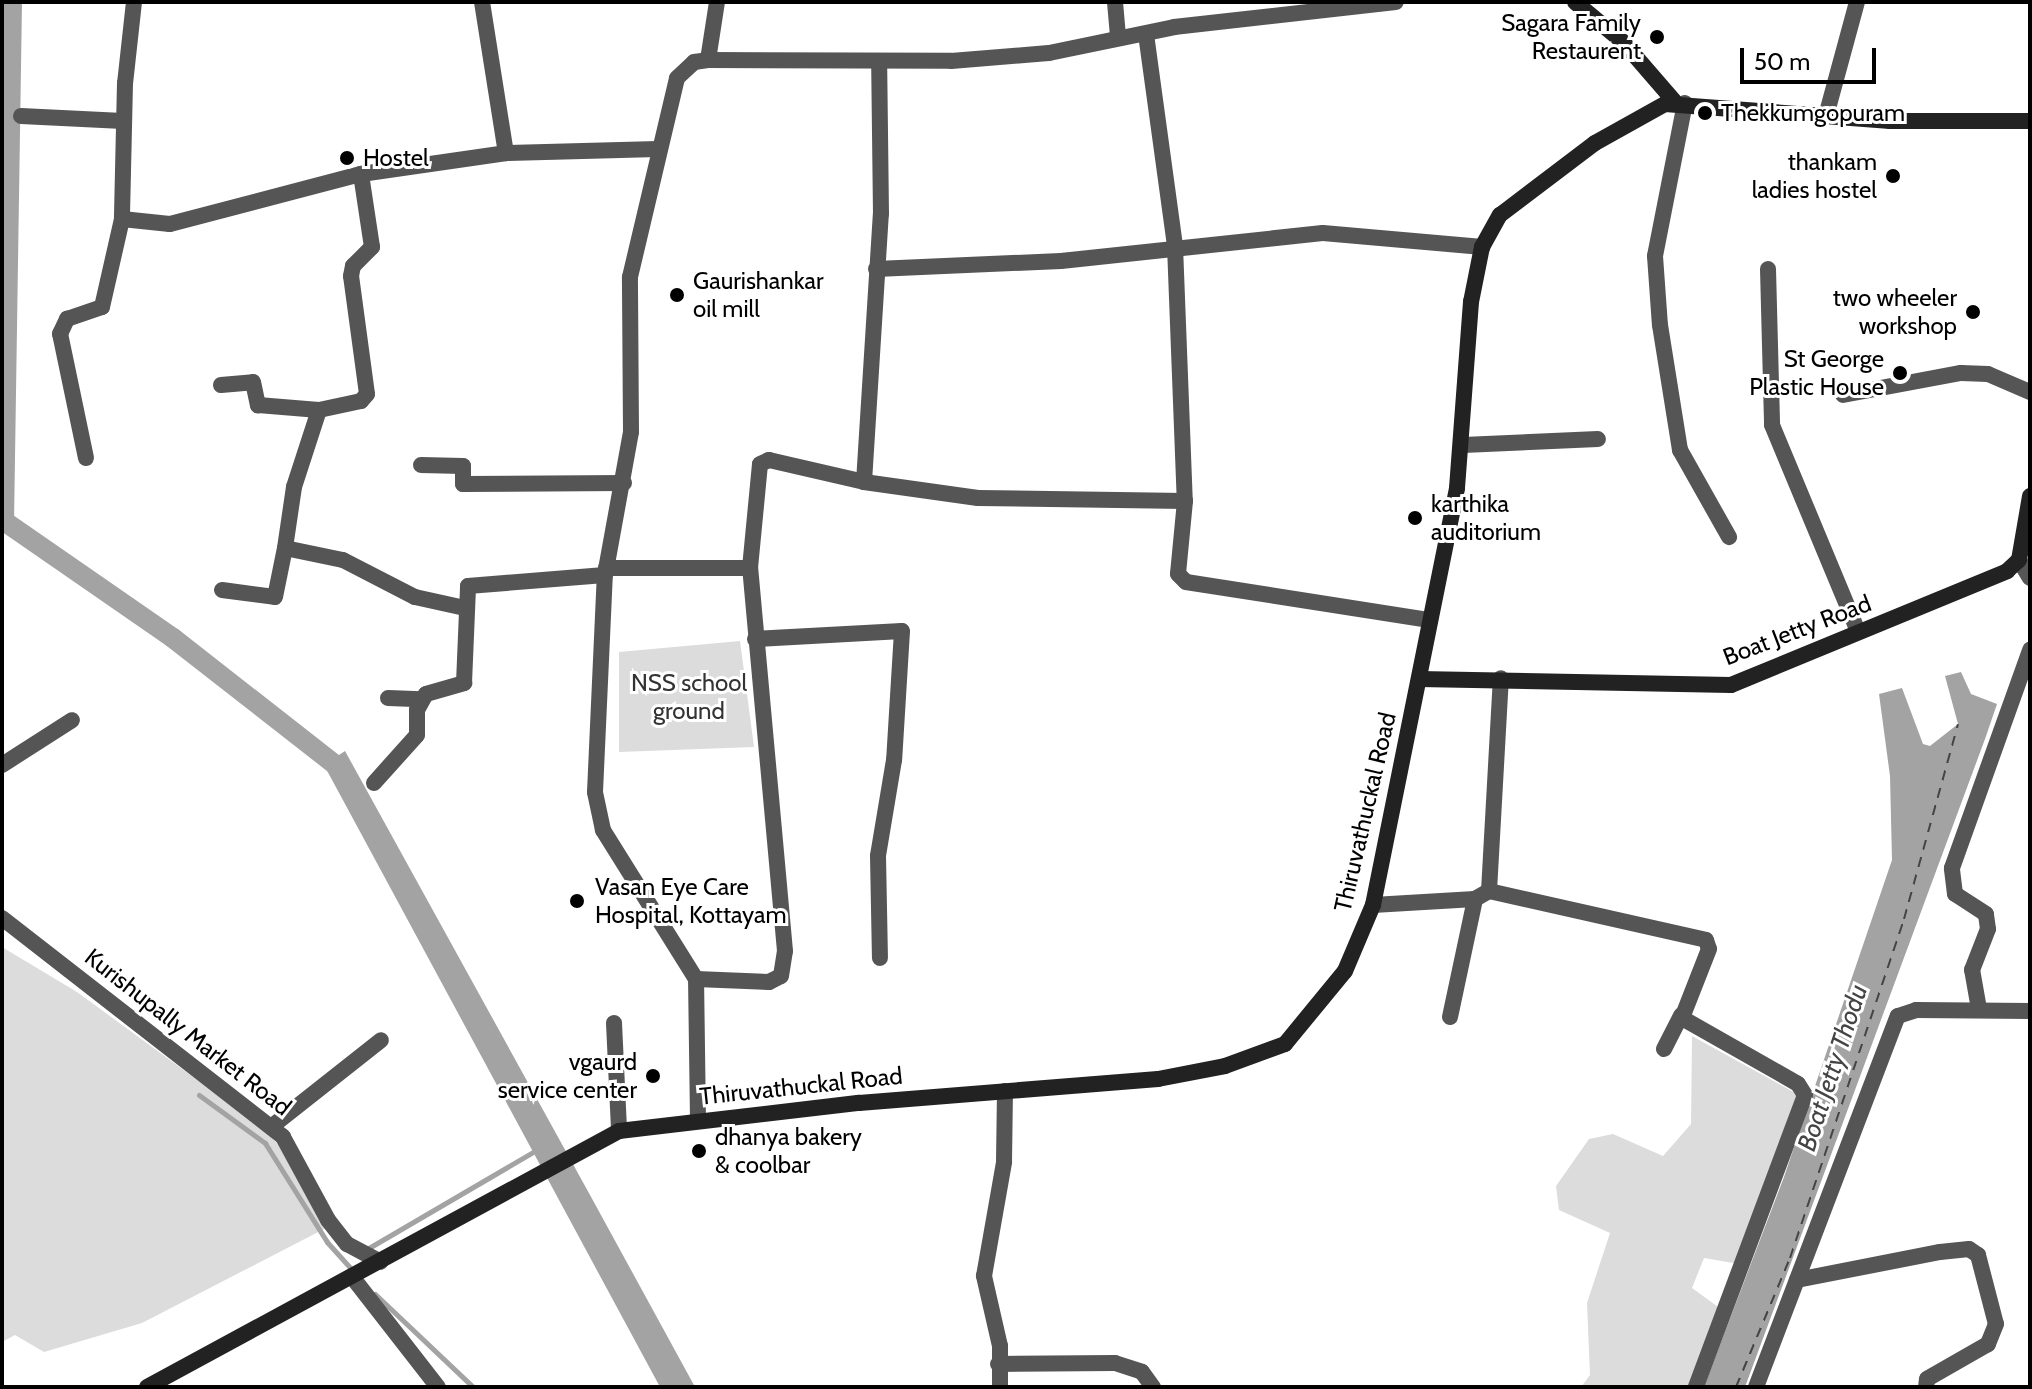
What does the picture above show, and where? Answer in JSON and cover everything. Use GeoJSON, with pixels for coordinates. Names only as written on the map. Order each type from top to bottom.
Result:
{"type":"FeatureCollection","features":[{"type":"Feature","properties":{"kind":"main road"},"geometry":{"type":"LineString","coordinates":[[1575,2],[1623,42],[1680,102],[1826,116],[2030,121]]}},
{"type":"Feature","properties":{"kind":"main road","name":"Thiruvathuckal Road"},"geometry":{"type":"LineString","coordinates":[[381,1262],[619,1131],[698,1120],[1158,1079],[1272,1052],[1292,1037],[1336,983],[1373,905],[1463,445],[1467,334],[1482,247],[1500,215],[1546,178],[1637,116],[1680,102]]}},
{"type":"Feature","properties":{"kind":"main road"},"geometry":{"type":"LineString","coordinates":[[2019,560],[2030,496]]}},
{"type":"Feature","properties":{"kind":"main road","name":"Boat Jetty Road"},"geometry":{"type":"LineString","coordinates":[[1419,679],[1501,678],[1731,685],[2007,571],[2019,560]]}},
{"type":"Feature","properties":{"kind":"main road"},"geometry":{"type":"LineString","coordinates":[[147,1387],[381,1262]]}},
{"type":"Feature","properties":{"kind":"street"},"geometry":{"type":"LineString","coordinates":[[86,458],[60,334],[67,319],[102,307],[122,219],[123,121],[134,2]]}},
{"type":"Feature","properties":{"kind":"street"},"geometry":{"type":"LineString","coordinates":[[482,2],[506,153]]}},
{"type":"Feature","properties":{"kind":"street"},"geometry":{"type":"LineString","coordinates":[[708,60],[717,2]]}},
{"type":"Feature","properties":{"kind":"street"},"geometry":{"type":"LineString","coordinates":[[1115,2],[1118,38]]}},
{"type":"Feature","properties":{"kind":"street"},"geometry":{"type":"LineString","coordinates":[[698,1120],[696,979],[603,830],[595,792],[606,572],[631,432],[630,277],[677,78],[694,62],[708,60],[879,61],[1049,53],[1118,38],[1396,2]]}},
{"type":"Feature","properties":{"kind":"street"},"geometry":{"type":"LineString","coordinates":[[1826,116],[1857,2]]}},
{"type":"Feature","properties":{"kind":"street"},"geometry":{"type":"LineString","coordinates":[[1146,34],[1175,246],[1185,501],[1178,574],[1186,582],[1428,620]]}},
{"type":"Feature","properties":{"kind":"street"},"geometry":{"type":"LineString","coordinates":[[864,482],[881,214],[879,61]]}},
{"type":"Feature","properties":{"kind":"street"},"geometry":{"type":"LineString","coordinates":[[1680,102],[1655,256],[1660,325],[1680,450],[1729,537]]}},
{"type":"Feature","properties":{"kind":"street"},"geometry":{"type":"LineString","coordinates":[[21,116],[123,121]]}},
{"type":"Feature","properties":{"kind":"street"},"geometry":{"type":"LineString","coordinates":[[122,219],[170,224],[361,174],[506,153],[658,149]]}},
{"type":"Feature","properties":{"kind":"street"},"geometry":{"type":"LineString","coordinates":[[221,385],[253,382],[258,405],[319,410],[361,401],[367,394],[351,276],[353,266],[372,247],[361,174]]}},
{"type":"Feature","properties":{"kind":"street"},"geometry":{"type":"LineString","coordinates":[[876,269],[1061,261],[1175,246],[1323,233],[1482,247]]}},
{"type":"Feature","properties":{"kind":"street"},"geometry":{"type":"LineString","coordinates":[[1768,269],[1772,425],[1858,632]]}},
{"type":"Feature","properties":{"kind":"street"},"geometry":{"type":"LineString","coordinates":[[1843,395],[1961,373],[1988,374],[2030,392]]}},
{"type":"Feature","properties":{"kind":"street"},"geometry":{"type":"LineString","coordinates":[[222,590],[275,597],[294,487],[319,410]]}},
{"type":"Feature","properties":{"kind":"street"},"geometry":{"type":"LineString","coordinates":[[1463,445],[1598,439]]}},
{"type":"Feature","properties":{"kind":"street"},"geometry":{"type":"LineString","coordinates":[[696,979],[769,982],[781,976],[785,951],[750,568],[760,464],[769,460],[864,482],[978,498],[1185,501]]}},
{"type":"Feature","properties":{"kind":"street"},"geometry":{"type":"LineString","coordinates":[[421,465],[463,466],[463,484],[624,483]]}},
{"type":"Feature","properties":{"kind":"street"},"geometry":{"type":"LineString","coordinates":[[285,548],[343,560],[415,597],[465,608]]}},
{"type":"Feature","properties":{"kind":"street"},"geometry":{"type":"LineString","coordinates":[[2019,560],[2030,578]]}},
{"type":"Feature","properties":{"kind":"street"},"geometry":{"type":"LineString","coordinates":[[374,783],[417,735],[421,699],[430,690],[464,683],[468,586],[606,572],[750,568]]}},
{"type":"Feature","properties":{"kind":"street"},"geometry":{"type":"LineString","coordinates":[[755,639],[902,631],[894,760],[878,856],[880,958]]}},
{"type":"Feature","properties":{"kind":"street"},"geometry":{"type":"LineString","coordinates":[[1979,1009],[1972,970],[1988,929],[1986,914],[1955,894],[1952,868],[2030,650]]}},
{"type":"Feature","properties":{"kind":"street"},"geometry":{"type":"LineString","coordinates":[[1450,1017],[1482,895],[1501,678]]}},
{"type":"Feature","properties":{"kind":"street"},"geometry":{"type":"LineString","coordinates":[[388,698],[421,699]]}},
{"type":"Feature","properties":{"kind":"street"},"geometry":{"type":"LineString","coordinates":[[2,765],[72,720]]}},
{"type":"Feature","properties":{"kind":"street"},"geometry":{"type":"LineString","coordinates":[[1373,905],[1482,895],[1706,940],[1709,949],[1664,1049]]}},
{"type":"Feature","properties":{"kind":"street","name":"Kurishupally Market Road"},"geometry":{"type":"LineString","coordinates":[[2,918],[271,1127],[298,1159],[328,1220],[347,1244],[381,1262]]}},
{"type":"Feature","properties":{"kind":"street"},"geometry":{"type":"LineString","coordinates":[[1756,1387],[1898,1016],[1916,1010],[2030,1011]]}},
{"type":"Feature","properties":{"kind":"street"},"geometry":{"type":"LineString","coordinates":[[1681,1015],[1798,1084],[1805,1095],[1696,1387]]}},
{"type":"Feature","properties":{"kind":"street"},"geometry":{"type":"LineString","coordinates":[[614,1023],[619,1131]]}},
{"type":"Feature","properties":{"kind":"street"},"geometry":{"type":"LineString","coordinates":[[271,1127],[381,1040]]}},
{"type":"Feature","properties":{"kind":"street"},"geometry":{"type":"LineString","coordinates":[[1000,1387],[1000,1346],[984,1276],[1004,1162],[1005,1091]]}},
{"type":"Feature","properties":{"kind":"street"},"geometry":{"type":"LineString","coordinates":[[1797,1280],[1940,1252],[1969,1249],[1978,1255],[1994,1309],[1992,1334],[1988,1344],[1927,1379],[1926,1387]]}},
{"type":"Feature","properties":{"kind":"street"},"geometry":{"type":"LineString","coordinates":[[356,1276],[438,1387]]}},
{"type":"Feature","properties":{"kind":"street"},"geometry":{"type":"LineString","coordinates":[[998,1364],[1115,1363],[1142,1372],[1153,1387]]}},
{"type":"Feature","properties":{"kind":"green space","name":"NSS school ground"},"geometry":{"type":"Polygon","coordinates":[[[740,641],[754,747],[619,752],[619,652],[740,641]]]}},
{"type":"Feature","properties":{"kind":"green space"},"geometry":{"type":"Polygon","coordinates":[[[2,947],[77,992],[263,1128],[294,1162],[326,1228],[142,1323],[44,1352],[15,1335],[2,1342],[2,947]]]}},
{"type":"Feature","properties":{"kind":"green space"},"geometry":{"type":"Polygon","coordinates":[[[1692,1036],[1799,1095],[1739,1264],[1704,1258],[1692,1288],[1721,1309],[1690,1387],[1581,1387],[1590,1375],[1587,1303],[1610,1233],[1559,1210],[1556,1186],[1589,1139],[1613,1134],[1663,1156],[1691,1124],[1692,1036]]]}},
{"type":"Feature","properties":{"kind":"water","name":"Boat Jetty Thodu"},"geometry":{"type":"Polygon","coordinates":[[[1961,672],[1971,694],[1997,704],[1985,739],[1745,1387],[1704,1387],[1784,1177],[1892,860],[1890,776],[1879,694],[1902,688],[1923,744],[1930,746],[1958,724],[1945,676],[1961,672]]]}},
{"type":"Feature","properties":{"kind":"water"},"geometry":{"type":"Polygon","coordinates":[[[345,751],[695,1387],[660,1387],[324,765],[345,751]]]}},
{"type":"Feature","properties":{"kind":"waterway"},"geometry":{"type":"LineString","coordinates":[[12,2],[4,521],[173,638],[337,766],[346,783]]}},
{"type":"Feature","properties":{"kind":"waterway"},"geometry":{"type":"LineString","coordinates":[[199,1095],[265,1143],[327,1242],[354,1272]]}},
{"type":"Feature","properties":{"kind":"waterway"},"geometry":{"type":"LineString","coordinates":[[367,1249],[538,1149]]}},
{"type":"Feature","properties":{"kind":"waterway"},"geometry":{"type":"LineString","coordinates":[[375,1294],[473,1387]]}},
{"type":"Feature","properties":{"kind":"ferry route"},"geometry":{"type":"LineString","coordinates":[[1736,1387],[1790,1258],[1904,919],[1958,724]]}},
{"type":"Feature","properties":{"kind":"place","name":"Sagara Family Restaurent"},"geometry":{"type":"Point","coordinates":[1657,37]}},
{"type":"Feature","properties":{"kind":"place","name":"Thekkumgopuram"},"geometry":{"type":"Point","coordinates":[1705,113]}},
{"type":"Feature","properties":{"kind":"place","name":"Hostel"},"geometry":{"type":"Point","coordinates":[347,158]}},
{"type":"Feature","properties":{"kind":"place","name":"thankam ladies hostel"},"geometry":{"type":"Point","coordinates":[1893,176]}},
{"type":"Feature","properties":{"kind":"place","name":"Gaurishankar oil mill"},"geometry":{"type":"Point","coordinates":[677,295]}},
{"type":"Feature","properties":{"kind":"place","name":"two wheeler workshop"},"geometry":{"type":"Point","coordinates":[1973,312]}},
{"type":"Feature","properties":{"kind":"place","name":"St George Plastic House"},"geometry":{"type":"Point","coordinates":[1900,373]}},
{"type":"Feature","properties":{"kind":"place","name":"karthika auditorium"},"geometry":{"type":"Point","coordinates":[1415,518]}},
{"type":"Feature","properties":{"kind":"place","name":"Vasan Eye Care Hospital, Kottayam"},"geometry":{"type":"Point","coordinates":[577,901]}},
{"type":"Feature","properties":{"kind":"place","name":"vgaurd service center"},"geometry":{"type":"Point","coordinates":[653,1076]}},
{"type":"Feature","properties":{"kind":"place","name":"dhanya bakery & coolbar"},"geometry":{"type":"Point","coordinates":[699,1151]}}]}
